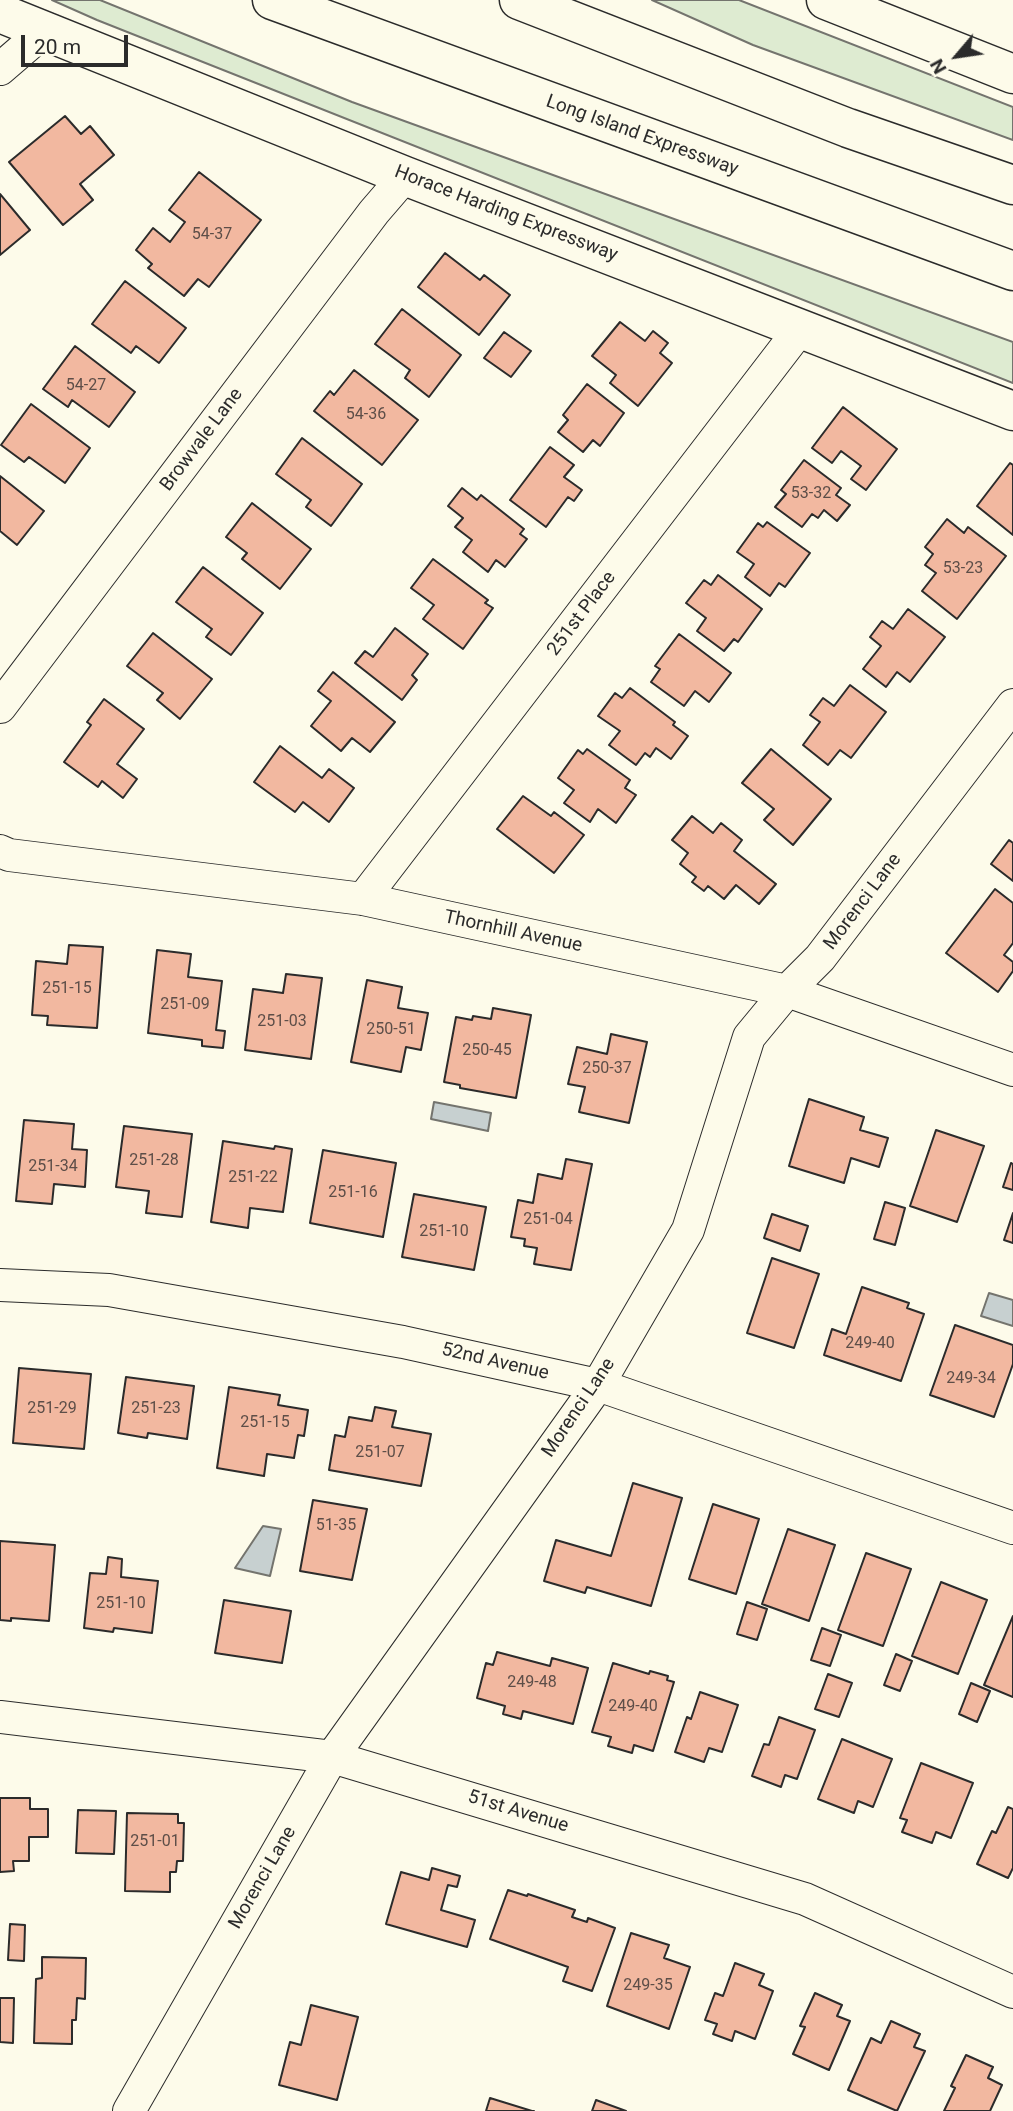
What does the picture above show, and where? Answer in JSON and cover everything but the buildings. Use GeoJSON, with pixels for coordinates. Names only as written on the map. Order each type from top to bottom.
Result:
{"type":"FeatureCollection","features":[{"type":"Feature","properties":{"kind":"main road"},"geometry":{"type":"LineString","coordinates":[[519,0],[848,128],[1013,185]]}},
{"type":"Feature","properties":{"kind":"main road"},"geometry":{"type":"LineString","coordinates":[[580,0],[848,128]]}},
{"type":"Feature","properties":{"kind":"main road"},"geometry":{"type":"LineString","coordinates":[[826,0],[1013,74]]}},
{"type":"Feature","properties":{"kind":"main road","name":"Long Island Expressway"},"geometry":{"type":"LineString","coordinates":[[275,2],[1013,271]]}},
{"type":"Feature","properties":{"kind":"main road","name":"Horace Harding Expressway"},"geometry":{"type":"LineString","coordinates":[[0,13],[405,176],[1013,411]]}},
{"type":"Feature","properties":{"kind":"street"},"geometry":{"type":"LineString","coordinates":[[0,69],[43,32]]}},
{"type":"Feature","properties":{"kind":"street","name":"Browvale Lane"},"geometry":{"type":"LineString","coordinates":[[0,707],[374,212],[405,176]]}},
{"type":"Feature","properties":{"kind":"street","name":"251st Place"},"geometry":{"type":"LineString","coordinates":[[363,899],[800,329]]}},
{"type":"Feature","properties":{"kind":"street","name":"Morenci Lane"},"geometry":{"type":"LineString","coordinates":[[129,2111],[332,1757],[598,1385],[688,1230],[749,1037],[787,991],[820,958],[1013,705]]}},
{"type":"Feature","properties":{"kind":"street","name":"Thornhill Avenue"},"geometry":{"type":"LineString","coordinates":[[0,851],[9,855],[363,899],[787,991],[1013,1070]]}},
{"type":"Feature","properties":{"kind":"street","name":"52nd Avenue"},"geometry":{"type":"LineString","coordinates":[[0,1285],[109,1290],[403,1342],[598,1385],[1013,1528]]}},
{"type":"Feature","properties":{"kind":"street","name":"51st Avenue"},"geometry":{"type":"LineString","coordinates":[[0,1717],[332,1757],[804,1899],[1013,1992]]}},
{"type":"Feature","properties":{"kind":"green space"},"geometry":{"type":"Polygon","coordinates":[[[52,0],[100,0],[352,102],[1013,342],[1013,383],[97,20],[52,0]]]}},
{"type":"Feature","properties":{"kind":"green space"},"geometry":{"type":"Polygon","coordinates":[[[652,0],[739,0],[1013,107],[1013,140],[753,45],[652,0]]]}},
{"type":"Feature","properties":{"kind":"shaded area"},"geometry":{"type":"Polygon","coordinates":[[[434,1102],[491,1113],[488,1131],[431,1119],[434,1102]]]}},
{"type":"Feature","properties":{"kind":"shaded area"},"geometry":{"type":"Polygon","coordinates":[[[989,1293],[1013,1300],[1013,1326],[981,1316],[989,1293]]]}},
{"type":"Feature","properties":{"kind":"shaded area"},"geometry":{"type":"Polygon","coordinates":[[[263,1526],[281,1529],[270,1576],[235,1568],[263,1526]]]}}]}
